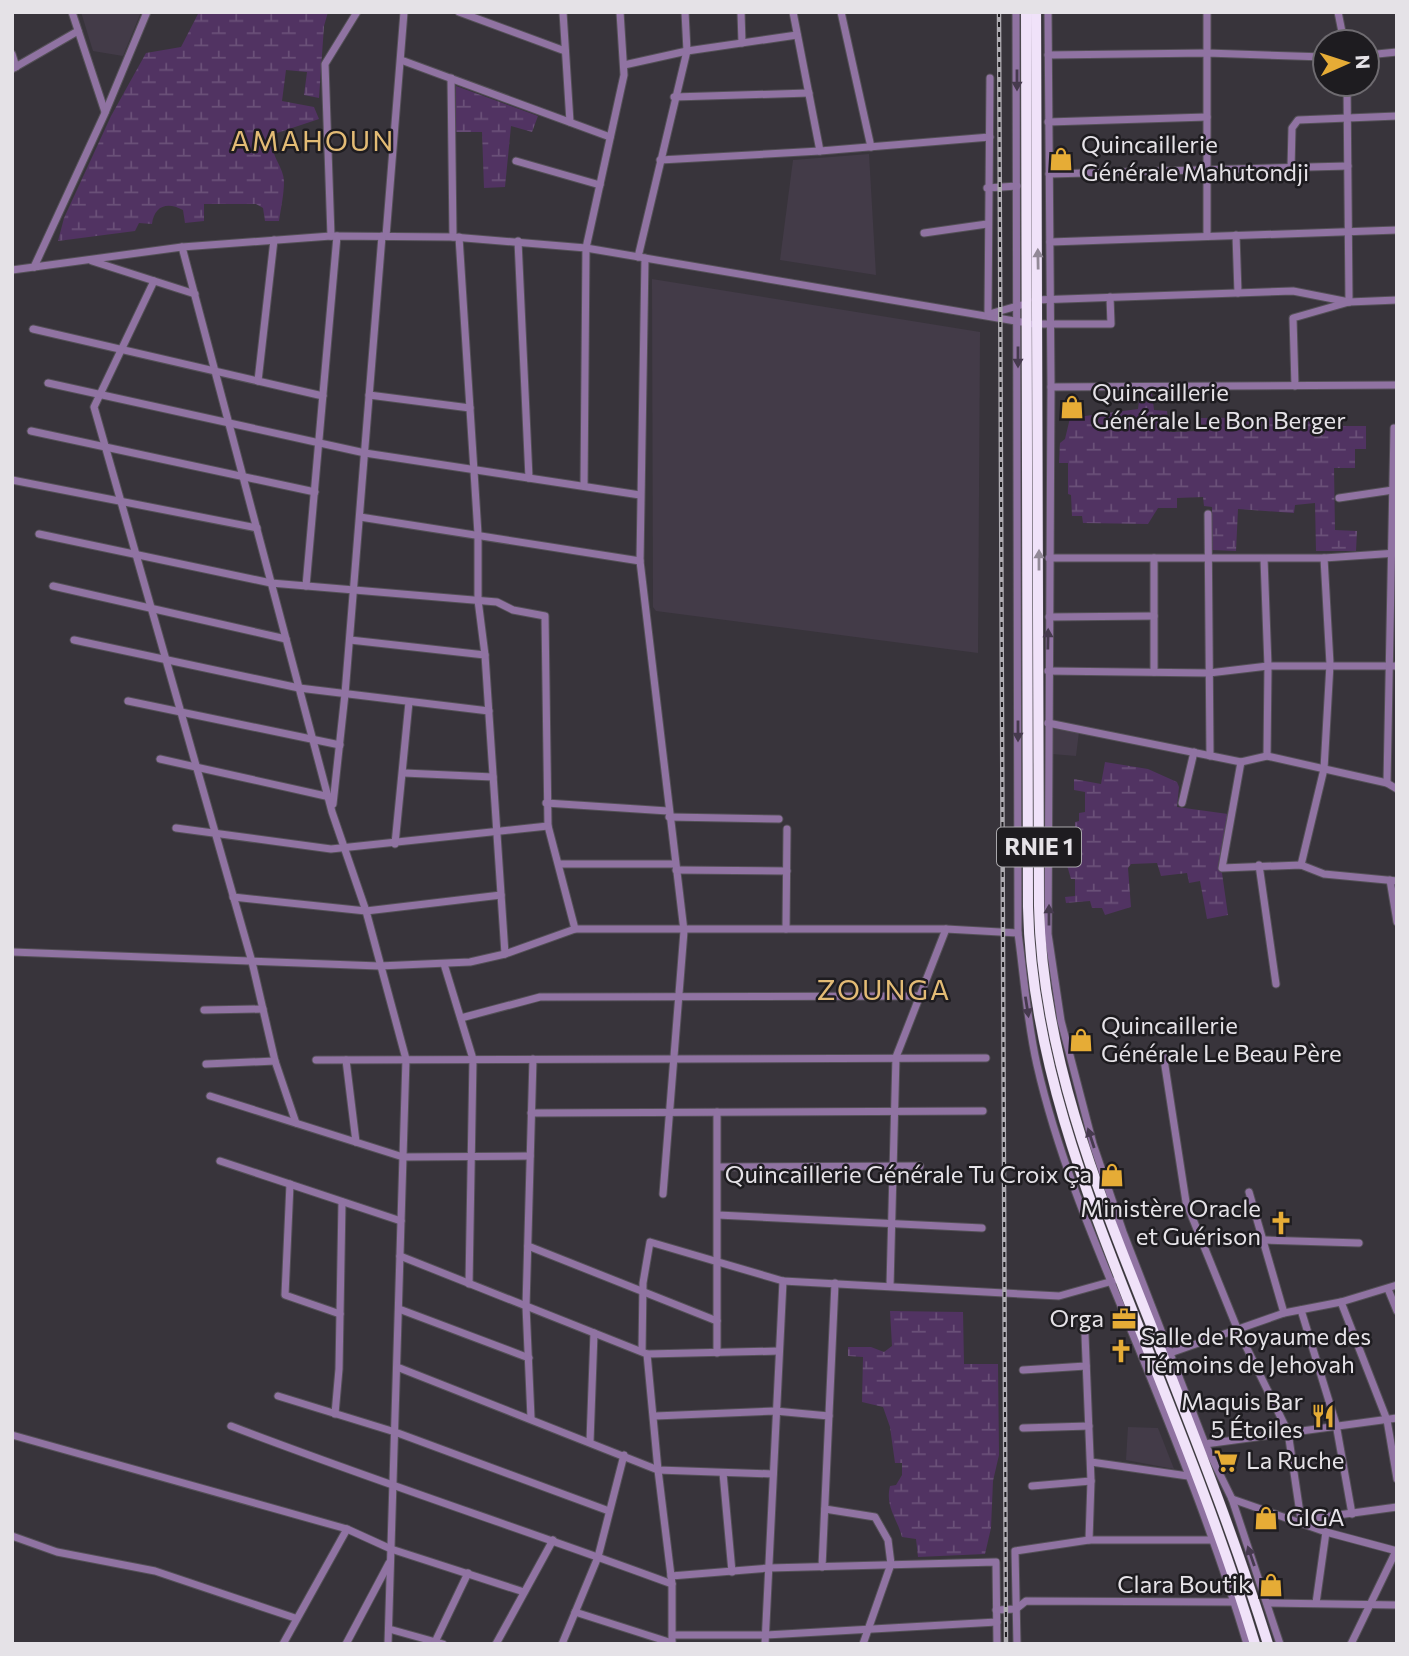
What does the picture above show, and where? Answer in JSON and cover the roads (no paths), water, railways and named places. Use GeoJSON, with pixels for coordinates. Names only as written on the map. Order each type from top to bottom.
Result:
{"type":"FeatureCollection","features":[{"type":"Feature","properties":{"kind":"highway","name":"RNIE 1"},"geometry":{"type":"LineString","coordinates":[[1026,12],[1028,907],[1031,963],[1044,1048],[1056,1097],[1115,1280],[1207,1499],[1255,1644]]}},
{"type":"Feature","properties":{"kind":"highway","name":"RNIE 1"},"geometry":{"type":"LineString","coordinates":[[1028,302],[1036,12]]}},
{"type":"Feature","properties":{"kind":"highway","name":"RNIE 1"},"geometry":{"type":"LineString","coordinates":[[1028,323],[1039,906],[1042,963],[1051,1021],[1072,1113],[1115,1235],[1214,1485],[1268,1644]]}},
{"type":"Feature","properties":{"kind":"street"},"geometry":{"type":"LineString","coordinates":[[72,12],[105,113]]}},
{"type":"Feature","properties":{"kind":"street"},"geometry":{"type":"LineString","coordinates":[[34,267],[105,113],[147,12]]}},
{"type":"Feature","properties":{"kind":"street"},"geometry":{"type":"LineString","coordinates":[[306,586],[334,236],[324,64],[357,12]]}},
{"type":"Feature","properties":{"kind":"street"},"geometry":{"type":"LineString","coordinates":[[388,1644],[406,1059],[366,911],[332,812],[331,797],[345,694],[404,12]]}},
{"type":"Feature","properties":{"kind":"street"},"geometry":{"type":"LineString","coordinates":[[459,12],[565,51]]}},
{"type":"Feature","properties":{"kind":"street"},"geometry":{"type":"LineString","coordinates":[[563,12],[570,122]]}},
{"type":"Feature","properties":{"kind":"street"},"geometry":{"type":"LineString","coordinates":[[584,486],[586,248],[624,65],[620,12]]}},
{"type":"Feature","properties":{"kind":"street"},"geometry":{"type":"LineString","coordinates":[[663,1194],[681,995],[684,931],[640,561],[642,257],[660,160],[687,51],[685,12]]}},
{"type":"Feature","properties":{"kind":"street"},"geometry":{"type":"LineString","coordinates":[[741,12],[742,43]]}},
{"type":"Feature","properties":{"kind":"street"},"geometry":{"type":"LineString","coordinates":[[793,12],[820,151]]}},
{"type":"Feature","properties":{"kind":"street"},"geometry":{"type":"LineString","coordinates":[[841,12],[871,147]]}},
{"type":"Feature","properties":{"kind":"street"},"geometry":{"type":"LineString","coordinates":[[1016,12],[1017,186],[1028,302],[1018,933],[1037,1065],[1055,1127],[1213,1540],[1247,1644]]}},
{"type":"Feature","properties":{"kind":"street"},"geometry":{"type":"LineString","coordinates":[[1048,12],[1051,387],[1048,934],[1061,1021],[1093,1144],[1123,1232],[1205,1444],[1232,1499],[1280,1644]]}},
{"type":"Feature","properties":{"kind":"street"},"geometry":{"type":"LineString","coordinates":[[1207,12],[1207,236]]}},
{"type":"Feature","properties":{"kind":"street"},"geometry":{"type":"LineString","coordinates":[[12,54],[14,68],[78,31]]}},
{"type":"Feature","properties":{"kind":"street"},"geometry":{"type":"LineString","coordinates":[[624,65],[687,51],[797,35]]}},
{"type":"Feature","properties":{"kind":"street"},"geometry":{"type":"LineString","coordinates":[[1048,55],[1207,53],[1311,57]]}},
{"type":"Feature","properties":{"kind":"street"},"geometry":{"type":"LineString","coordinates":[[401,60],[610,137]]}},
{"type":"Feature","properties":{"kind":"street"},"geometry":{"type":"LineString","coordinates":[[451,78],[456,237],[478,534],[478,600],[485,656],[505,954]]}},
{"type":"Feature","properties":{"kind":"street"},"geometry":{"type":"LineString","coordinates":[[988,314],[990,78]]}},
{"type":"Feature","properties":{"kind":"street"},"geometry":{"type":"LineString","coordinates":[[674,97],[808,93]]}},
{"type":"Feature","properties":{"kind":"street"},"geometry":{"type":"LineString","coordinates":[[1347,98],[1349,302]]}},
{"type":"Feature","properties":{"kind":"street"},"geometry":{"type":"LineString","coordinates":[[1291,168],[1294,123],[1308,119],[1397,116]]}},
{"type":"Feature","properties":{"kind":"street"},"geometry":{"type":"LineString","coordinates":[[1048,122],[1207,117]]}},
{"type":"Feature","properties":{"kind":"street"},"geometry":{"type":"LineString","coordinates":[[660,160],[820,151],[990,137]]}},
{"type":"Feature","properties":{"kind":"street"},"geometry":{"type":"LineString","coordinates":[[516,161],[600,185]]}},
{"type":"Feature","properties":{"kind":"street"},"geometry":{"type":"LineString","coordinates":[[1049,174],[1348,166]]}},
{"type":"Feature","properties":{"kind":"street"},"geometry":{"type":"LineString","coordinates":[[987,188],[1017,186]]}},
{"type":"Feature","properties":{"kind":"street"},"geometry":{"type":"LineString","coordinates":[[925,233],[987,224]]}},
{"type":"Feature","properties":{"kind":"street"},"geometry":{"type":"LineString","coordinates":[[1050,242],[1397,230]]}},
{"type":"Feature","properties":{"kind":"street"},"geometry":{"type":"LineString","coordinates":[[1236,235],[1238,293]]}},
{"type":"Feature","properties":{"kind":"street"},"geometry":{"type":"LineString","coordinates":[[12,270],[182,247],[274,240],[334,236],[456,237],[586,248],[1050,326],[1111,324],[1110,297]]}},
{"type":"Feature","properties":{"kind":"street"},"geometry":{"type":"LineString","coordinates":[[258,381],[274,240]]}},
{"type":"Feature","properties":{"kind":"street"},"geometry":{"type":"LineString","coordinates":[[518,242],[529,478]]}},
{"type":"Feature","properties":{"kind":"street"},"geometry":{"type":"LineString","coordinates":[[182,247],[313,740],[331,797]]}},
{"type":"Feature","properties":{"kind":"street"},"geometry":{"type":"LineString","coordinates":[[89,260],[195,294]]}},
{"type":"Feature","properties":{"kind":"street"},"geometry":{"type":"LineString","coordinates":[[154,281],[94,407],[252,962],[275,1061],[296,1123]]}},
{"type":"Feature","properties":{"kind":"street"},"geometry":{"type":"LineString","coordinates":[[988,314],[1028,302],[1050,299],[1293,291],[1349,302],[1397,300]]}},
{"type":"Feature","properties":{"kind":"street"},"geometry":{"type":"LineString","coordinates":[[1295,386],[1293,318],[1349,302]]}},
{"type":"Feature","properties":{"kind":"street"},"geometry":{"type":"LineString","coordinates":[[33,329],[323,396]]}},
{"type":"Feature","properties":{"kind":"street"},"geometry":{"type":"LineString","coordinates":[[48,383],[229,426],[365,453],[640,495]]}},
{"type":"Feature","properties":{"kind":"street"},"geometry":{"type":"LineString","coordinates":[[1051,387],[1397,385]]}},
{"type":"Feature","properties":{"kind":"street"},"geometry":{"type":"LineString","coordinates":[[369,395],[470,408]]}},
{"type":"Feature","properties":{"kind":"street"},"geometry":{"type":"LineString","coordinates":[[1387,783],[1393,666],[1394,428],[1397,429]]}},
{"type":"Feature","properties":{"kind":"street"},"geometry":{"type":"LineString","coordinates":[[31,431],[314,492]]}},
{"type":"Feature","properties":{"kind":"street"},"geometry":{"type":"LineString","coordinates":[[12,480],[257,528]]}},
{"type":"Feature","properties":{"kind":"street"},"geometry":{"type":"LineString","coordinates":[[1339,498],[1393,490]]}},
{"type":"Feature","properties":{"kind":"street"},"geometry":{"type":"LineString","coordinates":[[1208,514],[1210,756]]}},
{"type":"Feature","properties":{"kind":"street"},"geometry":{"type":"LineString","coordinates":[[360,517],[640,561]]}},
{"type":"Feature","properties":{"kind":"street"},"geometry":{"type":"LineString","coordinates":[[39,534],[271,583],[496,601],[513,610],[545,616],[548,826],[575,929]]}},
{"type":"Feature","properties":{"kind":"street"},"geometry":{"type":"LineString","coordinates":[[1049,558],[1324,558],[1394,552]]}},
{"type":"Feature","properties":{"kind":"street"},"geometry":{"type":"LineString","coordinates":[[1154,558],[1154,672]]}},
{"type":"Feature","properties":{"kind":"street"},"geometry":{"type":"LineString","coordinates":[[1301,865],[1324,769],[1330,664],[1324,558]]}},
{"type":"Feature","properties":{"kind":"street"},"geometry":{"type":"LineString","coordinates":[[1264,559],[1268,666],[1267,756]]}},
{"type":"Feature","properties":{"kind":"street"},"geometry":{"type":"LineString","coordinates":[[53,586],[286,639]]}},
{"type":"Feature","properties":{"kind":"street"},"geometry":{"type":"LineString","coordinates":[[1049,617],[1154,616]]}},
{"type":"Feature","properties":{"kind":"street"},"geometry":{"type":"LineString","coordinates":[[74,640],[299,688],[489,711]]}},
{"type":"Feature","properties":{"kind":"street"},"geometry":{"type":"LineString","coordinates":[[350,640],[485,656]]}},
{"type":"Feature","properties":{"kind":"street"},"geometry":{"type":"LineString","coordinates":[[1048,671],[1209,673],[1268,666],[1393,666]]}},
{"type":"Feature","properties":{"kind":"street"},"geometry":{"type":"LineString","coordinates":[[128,701],[340,745]]}},
{"type":"Feature","properties":{"kind":"street"},"geometry":{"type":"LineString","coordinates":[[395,844],[409,702]]}},
{"type":"Feature","properties":{"kind":"street"},"geometry":{"type":"LineString","coordinates":[[1048,723],[1241,762],[1267,756],[1387,783],[1397,789]]}},
{"type":"Feature","properties":{"kind":"street"},"geometry":{"type":"LineString","coordinates":[[1182,803],[1194,752]]}},
{"type":"Feature","properties":{"kind":"street"},"geometry":{"type":"LineString","coordinates":[[160,759],[331,797]]}},
{"type":"Feature","properties":{"kind":"street"},"geometry":{"type":"LineString","coordinates":[[1241,762],[1222,868],[1301,865],[1324,874],[1393,881],[1397,922]]}},
{"type":"Feature","properties":{"kind":"street"},"geometry":{"type":"LineString","coordinates":[[404,773],[493,776]]}},
{"type":"Feature","properties":{"kind":"street"},"geometry":{"type":"LineString","coordinates":[[546,803],[669,814],[779,819]]}},
{"type":"Feature","properties":{"kind":"street"},"geometry":{"type":"LineString","coordinates":[[176,828],[331,849],[548,826]]}},
{"type":"Feature","properties":{"kind":"street"},"geometry":{"type":"LineString","coordinates":[[786,929],[787,829]]}},
{"type":"Feature","properties":{"kind":"street"},"geometry":{"type":"LineString","coordinates":[[560,864],[787,871]]}},
{"type":"Feature","properties":{"kind":"street"},"geometry":{"type":"LineString","coordinates":[[1259,865],[1276,984]]}},
{"type":"Feature","properties":{"kind":"street"},"geometry":{"type":"LineString","coordinates":[[233,897],[366,911],[501,895]]}},
{"type":"Feature","properties":{"kind":"street"},"geometry":{"type":"LineString","coordinates":[[12,952],[379,966],[444,964],[505,954],[575,929],[946,929],[1018,933]]}},
{"type":"Feature","properties":{"kind":"street"},"geometry":{"type":"LineString","coordinates":[[890,1286],[896,1057],[946,929]]}},
{"type":"Feature","properties":{"kind":"street"},"geometry":{"type":"LineString","coordinates":[[444,964],[473,1059],[474,1157],[469,1284]]}},
{"type":"Feature","properties":{"kind":"street"},"geometry":{"type":"LineString","coordinates":[[460,1018],[540,997],[918,996]]}},
{"type":"Feature","properties":{"kind":"street"},"geometry":{"type":"LineString","coordinates":[[204,1010],[263,1009]]}},
{"type":"Feature","properties":{"kind":"street"},"geometry":{"type":"LineString","coordinates":[[1163,1053],[1186,1202],[1237,1328],[1288,1432],[1301,1520]]}},
{"type":"Feature","properties":{"kind":"street"},"geometry":{"type":"LineString","coordinates":[[316,1060],[986,1058]]}},
{"type":"Feature","properties":{"kind":"street"},"geometry":{"type":"LineString","coordinates":[[531,1418],[526,1306],[533,1059]]}},
{"type":"Feature","properties":{"kind":"street"},"geometry":{"type":"LineString","coordinates":[[346,1060],[356,1142]]}},
{"type":"Feature","properties":{"kind":"street"},"geometry":{"type":"LineString","coordinates":[[206,1064],[275,1061]]}},
{"type":"Feature","properties":{"kind":"street"},"geometry":{"type":"LineString","coordinates":[[210,1096],[403,1157],[530,1156]]}},
{"type":"Feature","properties":{"kind":"street"},"geometry":{"type":"LineString","coordinates":[[531,1113],[983,1111]]}},
{"type":"Feature","properties":{"kind":"street"},"geometry":{"type":"LineString","coordinates":[[717,1112],[717,1353]]}},
{"type":"Feature","properties":{"kind":"street"},"geometry":{"type":"LineString","coordinates":[[220,1161],[401,1221]]}},
{"type":"Feature","properties":{"kind":"street"},"geometry":{"type":"LineString","coordinates":[[718,1167],[920,1166]]}},
{"type":"Feature","properties":{"kind":"street"},"geometry":{"type":"LineString","coordinates":[[290,1184],[285,1295],[341,1314]]}},
{"type":"Feature","properties":{"kind":"street"},"geometry":{"type":"LineString","coordinates":[[1249,1192],[1284,1313]]}},
{"type":"Feature","properties":{"kind":"street"},"geometry":{"type":"LineString","coordinates":[[335,1414],[341,1314],[342,1202]]}},
{"type":"Feature","properties":{"kind":"street"},"geometry":{"type":"LineString","coordinates":[[718,1215],[982,1228]]}},
{"type":"Feature","properties":{"kind":"street"},"geometry":{"type":"LineString","coordinates":[[1265,1240],[1359,1243]]}},
{"type":"Feature","properties":{"kind":"street"},"geometry":{"type":"LineString","coordinates":[[673,1641],[672,1580],[658,1470],[655,1416],[645,1353],[643,1292],[650,1242],[783,1281],[1059,1296],[1115,1280]]}},
{"type":"Feature","properties":{"kind":"street"},"geometry":{"type":"LineString","coordinates":[[527,1246],[717,1321]]}},
{"type":"Feature","properties":{"kind":"street"},"geometry":{"type":"LineString","coordinates":[[400,1256],[645,1353],[779,1351]]}},
{"type":"Feature","properties":{"kind":"street"},"geometry":{"type":"LineString","coordinates":[[765,1640],[783,1281]]}},
{"type":"Feature","properties":{"kind":"street"},"geometry":{"type":"LineString","coordinates":[[822,1567],[835,1283]]}},
{"type":"Feature","properties":{"kind":"street"},"geometry":{"type":"LineString","coordinates":[[1170,1353],[1284,1313],[1341,1302],[1397,1285]]}},
{"type":"Feature","properties":{"kind":"street"},"geometry":{"type":"LineString","coordinates":[[1388,1289],[1397,1311]]}},
{"type":"Feature","properties":{"kind":"street"},"geometry":{"type":"LineString","coordinates":[[1341,1302],[1387,1420],[1397,1479]]}},
{"type":"Feature","properties":{"kind":"street"},"geometry":{"type":"LineString","coordinates":[[398,1309],[528,1358]]}},
{"type":"Feature","properties":{"kind":"street"},"geometry":{"type":"LineString","coordinates":[[1301,1310],[1336,1424],[1352,1514]]}},
{"type":"Feature","properties":{"kind":"street"},"geometry":{"type":"LineString","coordinates":[[590,1441],[594,1333]]}},
{"type":"Feature","properties":{"kind":"street"},"geometry":{"type":"LineString","coordinates":[[1085,1335],[1091,1462],[1089,1540]]}},
{"type":"Feature","properties":{"kind":"street"},"geometry":{"type":"LineString","coordinates":[[397,1367],[658,1470],[773,1475]]}},
{"type":"Feature","properties":{"kind":"street"},"geometry":{"type":"LineString","coordinates":[[1023,1370],[1086,1367]]}},
{"type":"Feature","properties":{"kind":"street"},"geometry":{"type":"LineString","coordinates":[[278,1396],[395,1432],[609,1511]]}},
{"type":"Feature","properties":{"kind":"street"},"geometry":{"type":"LineString","coordinates":[[655,1416],[775,1411],[829,1416]]}},
{"type":"Feature","properties":{"kind":"street"},"geometry":{"type":"LineString","coordinates":[[1205,1444],[1336,1424],[1397,1418]]}},
{"type":"Feature","properties":{"kind":"street"},"geometry":{"type":"LineString","coordinates":[[231,1426],[393,1488],[672,1580],[769,1568],[996,1563],[997,1644]]}},
{"type":"Feature","properties":{"kind":"street"},"geometry":{"type":"LineString","coordinates":[[1023,1428],[1089,1426]]}},
{"type":"Feature","properties":{"kind":"street"},"geometry":{"type":"LineString","coordinates":[[12,1435],[347,1529],[391,1549],[524,1592]]}},
{"type":"Feature","properties":{"kind":"street"},"geometry":{"type":"LineString","coordinates":[[562,1644],[598,1557],[624,1455]]}},
{"type":"Feature","properties":{"kind":"street"},"geometry":{"type":"LineString","coordinates":[[1091,1462],[1188,1476]]}},
{"type":"Feature","properties":{"kind":"street"},"geometry":{"type":"LineString","coordinates":[[723,1474],[732,1572]]}},
{"type":"Feature","properties":{"kind":"street"},"geometry":{"type":"LineString","coordinates":[[1032,1486],[1091,1481]]}},
{"type":"Feature","properties":{"kind":"street"},"geometry":{"type":"LineString","coordinates":[[1232,1499],[1301,1520],[1326,1532],[1396,1551],[1351,1644]]}},
{"type":"Feature","properties":{"kind":"street"},"geometry":{"type":"LineString","coordinates":[[1301,1520],[1397,1507]]}},
{"type":"Feature","properties":{"kind":"street"},"geometry":{"type":"LineString","coordinates":[[825,1509],[875,1517],[888,1540],[891,1564],[863,1644]]}},
{"type":"Feature","properties":{"kind":"street"},"geometry":{"type":"LineString","coordinates":[[283,1644],[295,1618],[347,1529]]}},
{"type":"Feature","properties":{"kind":"street"},"geometry":{"type":"LineString","coordinates":[[1316,1603],[1326,1532]]}},
{"type":"Feature","properties":{"kind":"street"},"geometry":{"type":"LineString","coordinates":[[12,1536],[57,1552],[155,1571],[295,1618]]}},
{"type":"Feature","properties":{"kind":"street"},"geometry":{"type":"LineString","coordinates":[[496,1644],[553,1540]]}},
{"type":"Feature","properties":{"kind":"street"},"geometry":{"type":"LineString","coordinates":[[1017,1644],[1015,1551],[1089,1540],[1213,1540]]}},
{"type":"Feature","properties":{"kind":"street"},"geometry":{"type":"LineString","coordinates":[[346,1644],[391,1559]]}},
{"type":"Feature","properties":{"kind":"street"},"geometry":{"type":"LineString","coordinates":[[389,1629],[439,1643],[468,1573]]}},
{"type":"Feature","properties":{"kind":"street"},"geometry":{"type":"LineString","coordinates":[[996,1610],[1016,1609],[1026,1601],[1234,1602]]}},
{"type":"Feature","properties":{"kind":"street"},"geometry":{"type":"LineString","coordinates":[[1267,1603],[1397,1605]]}},
{"type":"Feature","properties":{"kind":"street"},"geometry":{"type":"LineString","coordinates":[[575,1612],[673,1641],[765,1640],[867,1628],[997,1622]]}},
{"type":"Feature","properties":{"kind":"railway"},"geometry":{"type":"LineString","coordinates":[[999,12],[1006,1644]]}},
{"type":"Feature","properties":{"kind":"place","name":"Quincaillerie Générale Mahutondji"},"geometry":{"type":"Point","coordinates":[1061,159]}},
{"type":"Feature","properties":{"kind":"place","name":"Quincaillerie Générale Le Bon Berger"},"geometry":{"type":"Point","coordinates":[1072,407]}},
{"type":"Feature","properties":{"kind":"place","name":"Quincaillerie Générale Le Beau Père"},"geometry":{"type":"Point","coordinates":[1081,1040]}},
{"type":"Feature","properties":{"kind":"place","name":"Quincaillerie Générale Tu Croix Ça"},"geometry":{"type":"Point","coordinates":[1112,1175]}},
{"type":"Feature","properties":{"kind":"place","name":"Ministère Oracle et Guérison"},"geometry":{"type":"Point","coordinates":[1281,1223]}},
{"type":"Feature","properties":{"kind":"place","name":"Orga"},"geometry":{"type":"Point","coordinates":[1124,1319]}},
{"type":"Feature","properties":{"kind":"place","name":"Salle de Royaume des Témoins de Jehovah"},"geometry":{"type":"Point","coordinates":[1121,1351]}},
{"type":"Feature","properties":{"kind":"place","name":"Maquis Bar 5 Étoiles"},"geometry":{"type":"Point","coordinates":[1323,1416]}},
{"type":"Feature","properties":{"kind":"place","name":"La Ruche"},"geometry":{"type":"Point","coordinates":[1226,1461]}},
{"type":"Feature","properties":{"kind":"place","name":"GIGA"},"geometry":{"type":"Point","coordinates":[1266,1518]}},
{"type":"Feature","properties":{"kind":"place","name":"Clara Boutik"},"geometry":{"type":"Point","coordinates":[1271,1585]}},
{"type":"Feature","properties":{"kind":"district","name":"AMAHOUN"},"geometry":{"type":"Point","coordinates":[313,141]}},
{"type":"Feature","properties":{"kind":"district","name":"ZOUNGA"},"geometry":{"type":"Point","coordinates":[884,990]}}]}
